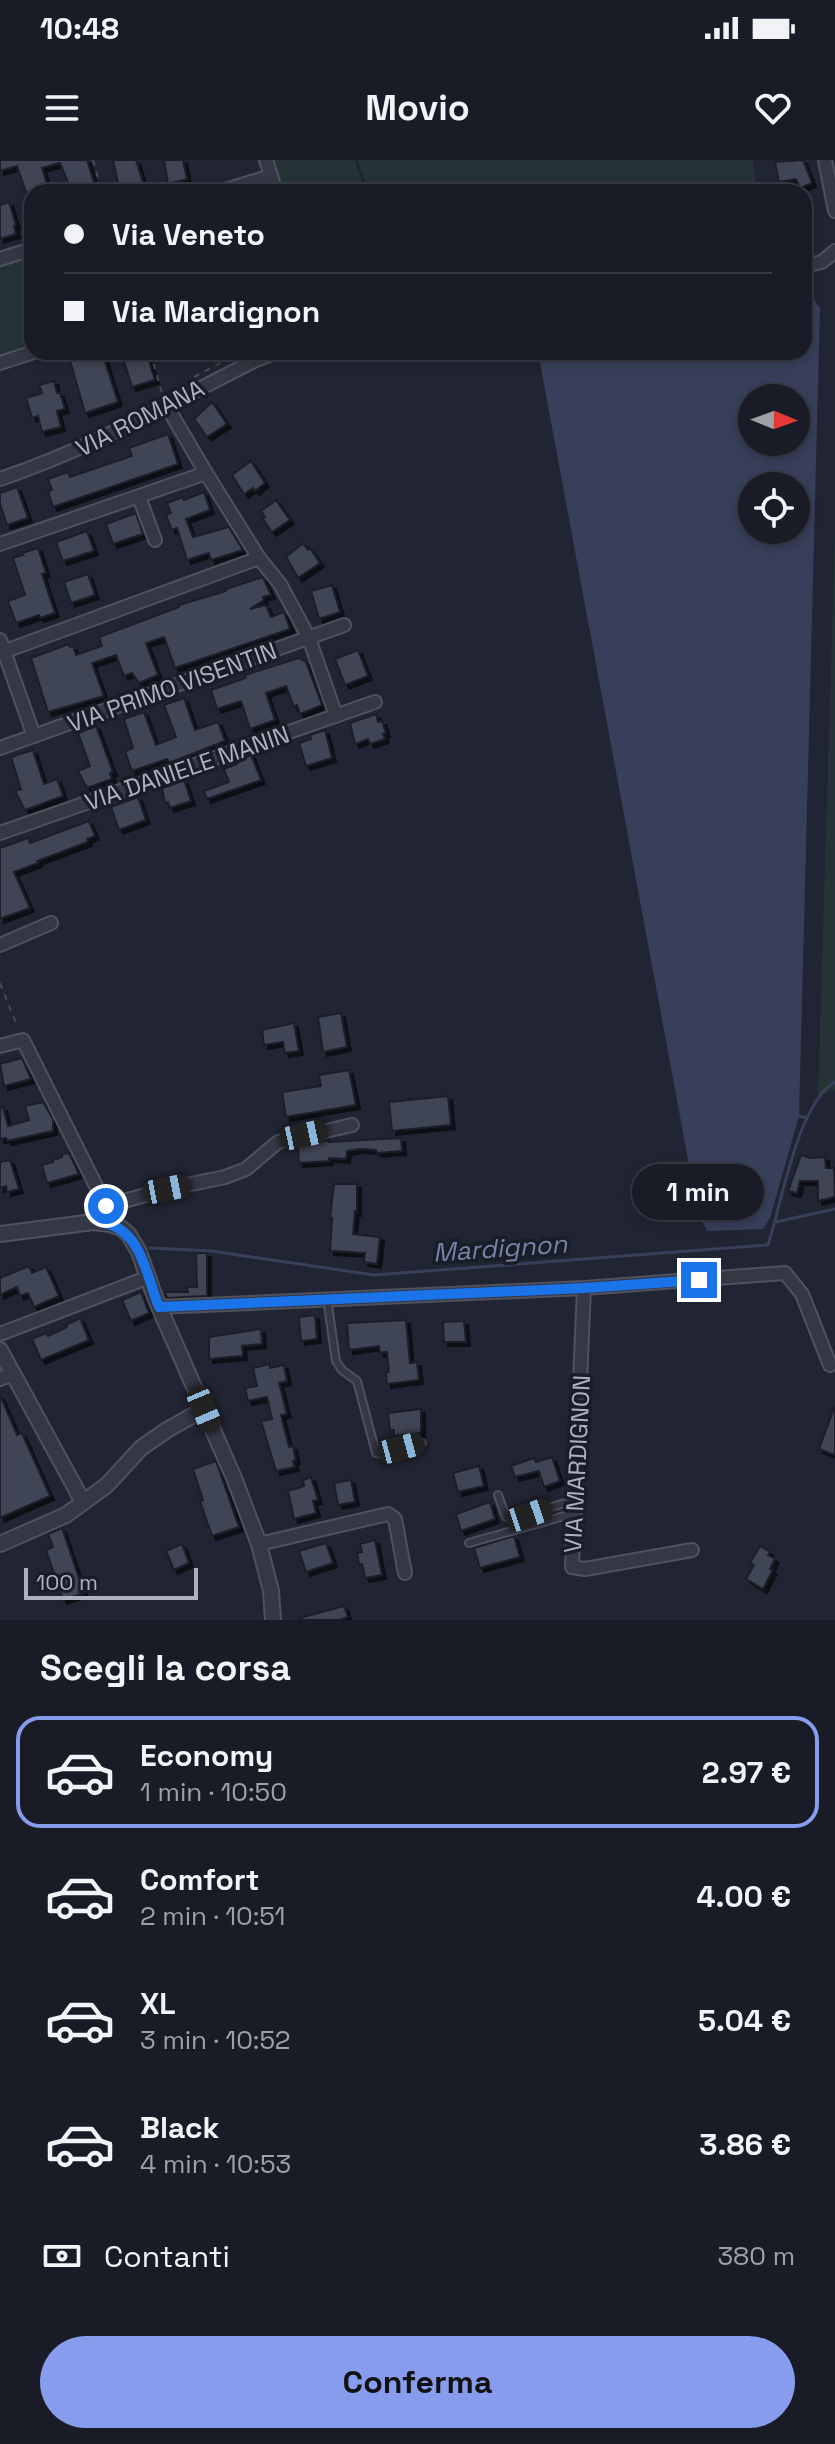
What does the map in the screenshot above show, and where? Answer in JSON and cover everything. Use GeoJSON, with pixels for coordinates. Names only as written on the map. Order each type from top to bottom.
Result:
{"type":"FeatureCollection","features":[{"type":"Feature","properties":{"kind":"street"},"geometry":{"type":"LineString","coordinates":[[266,160],[274,184]]}},
{"type":"Feature","properties":{"kind":"street"},"geometry":{"type":"LineString","coordinates":[[825,160],[835,211]]}},
{"type":"Feature","properties":{"kind":"street"},"geometry":{"type":"LineString","coordinates":[[245,184],[271,176]]}},
{"type":"Feature","properties":{"kind":"street"},"geometry":{"type":"LineString","coordinates":[[0,259],[24,252]]}},
{"type":"Feature","properties":{"kind":"street"},"geometry":{"type":"LineString","coordinates":[[812,264],[834,254]]}},
{"type":"Feature","properties":{"kind":"street"},"geometry":{"type":"LineString","coordinates":[[0,363],[24,355]]}},
{"type":"Feature","properties":{"kind":"street","name":"VIA ROMANA"},"geometry":{"type":"LineString","coordinates":[[0,479],[63,456],[160,401],[256,360]]}},
{"type":"Feature","properties":{"kind":"street"},"geometry":{"type":"LineString","coordinates":[[160,401],[259,558],[280,584],[309,638],[336,716]]}},
{"type":"Feature","properties":{"kind":"street"},"geometry":{"type":"LineString","coordinates":[[0,544],[206,473]]}},
{"type":"Feature","properties":{"kind":"street"},"geometry":{"type":"LineString","coordinates":[[139,497],[155,540]]}},
{"type":"Feature","properties":{"kind":"street"},"geometry":{"type":"LineString","coordinates":[[34,736],[1,648],[259,558]]}},
{"type":"Feature","properties":{"kind":"street","name":"VIA PRIMO VISENTIN"},"geometry":{"type":"LineString","coordinates":[[0,748],[344,625]]}},
{"type":"Feature","properties":{"kind":"street","name":"VIA DANIELE MANIN"},"geometry":{"type":"LineString","coordinates":[[0,833],[375,702]]}},
{"type":"Feature","properties":{"kind":"street"},"geometry":{"type":"LineString","coordinates":[[0,945],[51,923]]}},
{"type":"Feature","properties":{"kind":"street"},"geometry":{"type":"LineString","coordinates":[[0,1046],[23,1040],[106,1206],[102,1222]]}},
{"type":"Feature","properties":{"kind":"street"},"geometry":{"type":"LineString","coordinates":[[106,1206],[225,1177],[246,1169],[278,1142],[352,1125]]}},
{"type":"Feature","properties":{"kind":"street"},"geometry":{"type":"LineString","coordinates":[[0,1234],[102,1222],[121,1228],[129,1235],[139,1252],[159,1307],[259,1544],[271,1591],[273,1620]]}},
{"type":"Feature","properties":{"kind":"street"},"geometry":{"type":"LineString","coordinates":[[159,1307],[584,1288],[785,1273],[802,1294],[830,1365]]}},
{"type":"Feature","properties":{"kind":"street"},"geometry":{"type":"LineString","coordinates":[[0,1334],[149,1277]]}},
{"type":"Feature","properties":{"kind":"street","name":"VIA MARDIGNON"},"geometry":{"type":"LineString","coordinates":[[584,1288],[572,1567],[585,1569],[692,1550]]}},
{"type":"Feature","properties":{"kind":"street"},"geometry":{"type":"LineString","coordinates":[[0,1350],[6,1377],[83,1502]]}},
{"type":"Feature","properties":{"kind":"street"},"geometry":{"type":"LineString","coordinates":[[0,1544],[66,1515],[107,1485],[141,1448],[204,1409]]}},
{"type":"Feature","properties":{"kind":"street"},"geometry":{"type":"LineString","coordinates":[[259,1544],[388,1514],[395,1519],[405,1573]]}},
{"type":"Feature","properties":{"kind":"lane"},"geometry":{"type":"LineString","coordinates":[[327,1298],[336,1361],[357,1381],[376,1453],[422,1443]]}},
{"type":"Feature","properties":{"kind":"lane"},"geometry":{"type":"LineString","coordinates":[[498,1495],[506,1517],[512,1519],[575,1500]]}},
{"type":"Feature","properties":{"kind":"lane"},"geometry":{"type":"LineString","coordinates":[[469,1543],[575,1513]]}},
{"type":"Feature","properties":{"kind":"path"},"geometry":{"type":"LineString","coordinates":[[93,160],[100,184]]}},
{"type":"Feature","properties":{"kind":"path"},"geometry":{"type":"LineString","coordinates":[[153,360],[163,393],[160,401]]}},
{"type":"Feature","properties":{"kind":"path"},"geometry":{"type":"LineString","coordinates":[[189,380],[227,360]]}},
{"type":"Feature","properties":{"kind":"path"},"geometry":{"type":"LineString","coordinates":[[0,983],[23,1040]]}},
{"type":"Feature","properties":{"kind":"shaded area"},"geometry":{"type":"Polygon","coordinates":[[[274,160],[355,160],[362,184],[282,184],[274,160]]]}},
{"type":"Feature","properties":{"kind":"shaded area"},"geometry":{"type":"Polygon","coordinates":[[[358,160],[753,160],[756,184],[366,184],[358,160]]]}},
{"type":"Feature","properties":{"kind":"shaded area"},"geometry":{"type":"Polygon","coordinates":[[[24,258],[24,348],[0,355],[0,266],[24,258]]]}},
{"type":"Feature","properties":{"kind":"shaded area"},"geometry":{"type":"Polygon","coordinates":[[[835,535],[835,1090],[818,1096],[835,535]]]}},
{"type":"Feature","properties":{"kind":"water"},"geometry":{"type":"Polygon","coordinates":[[[812,297],[820,308],[799,1116],[770,1218],[763,1229],[707,1231],[698,1213],[539,360],[812,360],[812,297]]]}},
{"type":"Feature","properties":{"kind":"building"},"geometry":{"type":"Polygon","coordinates":[[[0,160],[87,160],[94,184],[69,184],[60,163],[42,168],[47,184],[24,186],[17,166],[0,171],[0,160]]]}},
{"type":"Feature","properties":{"kind":"building"},"geometry":{"type":"Polygon","coordinates":[[[113,160],[136,160],[144,184],[118,184],[113,160]]]}},
{"type":"Feature","properties":{"kind":"building"},"geometry":{"type":"Polygon","coordinates":[[[164,160],[183,160],[187,179],[168,184],[164,160]]]}},
{"type":"Feature","properties":{"kind":"building"},"geometry":{"type":"Polygon","coordinates":[[[803,160],[812,183],[798,184],[796,179],[779,182],[775,162],[803,160]]]}},
{"type":"Feature","properties":{"kind":"building"},"geometry":{"type":"Polygon","coordinates":[[[9,202],[16,234],[0,239],[0,205],[9,202]]]}},
{"type":"Feature","properties":{"kind":"building"},"geometry":{"type":"Polygon","coordinates":[[[70,360],[105,360],[118,402],[85,413],[70,360]]]}},
{"type":"Feature","properties":{"kind":"building"},"geometry":{"type":"Polygon","coordinates":[[[124,360],[149,360],[155,380],[132,387],[124,360]]]}},
{"type":"Feature","properties":{"kind":"building"},"geometry":{"type":"Polygon","coordinates":[[[54,381],[65,409],[57,411],[61,427],[42,432],[38,416],[32,418],[26,398],[42,393],[39,385],[54,381]]]}},
{"type":"Feature","properties":{"kind":"building"},"geometry":{"type":"Polygon","coordinates":[[[212,402],[227,424],[207,437],[194,419],[212,402]]]}},
{"type":"Feature","properties":{"kind":"building"},"geometry":{"type":"Polygon","coordinates":[[[168,434],[178,464],[53,507],[48,479],[68,472],[70,477],[132,456],[129,448],[168,434]]]}},
{"type":"Feature","properties":{"kind":"building"},"geometry":{"type":"Polygon","coordinates":[[[251,461],[265,483],[255,491],[253,488],[244,494],[232,475],[251,461]]]}},
{"type":"Feature","properties":{"kind":"building"},"geometry":{"type":"Polygon","coordinates":[[[17,487],[28,518],[7,525],[0,493],[17,487]]]}},
{"type":"Feature","properties":{"kind":"building"},"geometry":{"type":"Polygon","coordinates":[[[204,492],[210,510],[186,519],[193,537],[229,527],[243,550],[211,560],[209,553],[187,560],[177,528],[172,530],[166,515],[171,513],[167,503],[204,492]]]}},
{"type":"Feature","properties":{"kind":"building"},"geometry":{"type":"Polygon","coordinates":[[[276,500],[290,520],[272,532],[261,511],[276,500]]]}},
{"type":"Feature","properties":{"kind":"building"},"geometry":{"type":"Polygon","coordinates":[[[136,513],[143,534],[113,544],[106,524],[136,513]]]}},
{"type":"Feature","properties":{"kind":"building"},"geometry":{"type":"Polygon","coordinates":[[[87,531],[94,551],[63,561],[56,542],[87,531]]]}},
{"type":"Feature","properties":{"kind":"building"},"geometry":{"type":"Polygon","coordinates":[[[303,543],[320,563],[298,578],[286,557],[303,543]]]}},
{"type":"Feature","properties":{"kind":"building"},"geometry":{"type":"Polygon","coordinates":[[[38,548],[46,573],[42,574],[55,613],[16,623],[8,601],[25,595],[13,558],[38,548]]]}},
{"type":"Feature","properties":{"kind":"building"},"geometry":{"type":"Polygon","coordinates":[[[88,574],[95,595],[71,603],[64,582],[88,574]]]}},
{"type":"Feature","properties":{"kind":"building"},"geometry":{"type":"Polygon","coordinates":[[[263,577],[271,595],[263,597],[264,600],[250,609],[266,605],[271,617],[284,612],[290,629],[175,668],[164,637],[146,643],[158,675],[139,683],[132,673],[124,676],[116,655],[92,663],[104,696],[48,712],[31,658],[69,644],[76,655],[102,646],[99,637],[179,605],[263,577]]]}},
{"type":"Feature","properties":{"kind":"building"},"geometry":{"type":"Polygon","coordinates":[[[332,585],[340,612],[319,619],[311,591],[332,585]]]}},
{"type":"Feature","properties":{"kind":"building"},"geometry":{"type":"Polygon","coordinates":[[[358,650],[368,676],[345,685],[335,659],[358,650]]]}},
{"type":"Feature","properties":{"kind":"building"},"geometry":{"type":"Polygon","coordinates":[[[299,658],[306,662],[322,705],[300,714],[286,686],[266,693],[275,720],[250,729],[241,701],[217,709],[211,690],[246,678],[245,675],[299,658]]]}},
{"type":"Feature","properties":{"kind":"building"},"geometry":{"type":"Polygon","coordinates":[[[184,698],[195,730],[218,722],[225,741],[169,763],[167,759],[132,771],[125,751],[133,748],[124,719],[144,712],[156,745],[176,737],[164,705],[184,698]]]}},
{"type":"Feature","properties":{"kind":"building"},"geometry":{"type":"Polygon","coordinates":[[[376,714],[378,722],[382,721],[385,739],[370,744],[368,739],[355,744],[350,723],[376,714]]]}},
{"type":"Feature","properties":{"kind":"building"},"geometry":{"type":"Polygon","coordinates":[[[96,726],[113,772],[110,773],[112,779],[87,788],[78,771],[90,766],[78,733],[96,726]]]}},
{"type":"Feature","properties":{"kind":"building"},"geometry":{"type":"Polygon","coordinates":[[[325,730],[332,758],[306,766],[299,743],[325,730]]]}},
{"type":"Feature","properties":{"kind":"building"},"geometry":{"type":"Polygon","coordinates":[[[33,750],[44,784],[57,779],[63,796],[25,810],[15,791],[21,789],[11,757],[33,750]]]}},
{"type":"Feature","properties":{"kind":"building"},"geometry":{"type":"Polygon","coordinates":[[[251,755],[261,780],[207,799],[204,791],[229,782],[224,769],[251,755]]]}},
{"type":"Feature","properties":{"kind":"building"},"geometry":{"type":"Polygon","coordinates":[[[184,780],[191,801],[170,808],[168,802],[165,803],[162,788],[184,780]]]}},
{"type":"Feature","properties":{"kind":"building"},"geometry":{"type":"Polygon","coordinates":[[[138,797],[146,820],[119,830],[111,807],[138,797]]]}},
{"type":"Feature","properties":{"kind":"building"},"geometry":{"type":"Polygon","coordinates":[[[89,821],[95,836],[87,839],[88,842],[14,872],[30,908],[0,919],[0,848],[28,838],[30,843],[89,821]]]}},
{"type":"Feature","properties":{"kind":"building"},"geometry":{"type":"Polygon","coordinates":[[[341,1013],[347,1047],[323,1052],[318,1017],[341,1013]]]}},
{"type":"Feature","properties":{"kind":"building"},"geometry":{"type":"Polygon","coordinates":[[[294,1023],[299,1051],[285,1053],[283,1042],[264,1045],[262,1030],[294,1023]]]}},
{"type":"Feature","properties":{"kind":"building"},"geometry":{"type":"Polygon","coordinates":[[[22,1058],[31,1079],[4,1086],[0,1064],[22,1058]]]}},
{"type":"Feature","properties":{"kind":"building"},"geometry":{"type":"Polygon","coordinates":[[[349,1070],[356,1105],[286,1117],[282,1092],[321,1086],[319,1075],[349,1070]]]}},
{"type":"Feature","properties":{"kind":"building"},"geometry":{"type":"Polygon","coordinates":[[[448,1096],[451,1125],[392,1131],[389,1102],[448,1096]]]}},
{"type":"Feature","properties":{"kind":"building"},"geometry":{"type":"Polygon","coordinates":[[[43,1102],[53,1119],[53,1131],[7,1141],[6,1138],[0,1139],[0,1108],[3,1107],[8,1126],[29,1120],[25,1106],[43,1102]]]}},
{"type":"Feature","properties":{"kind":"building"},"geometry":{"type":"Polygon","coordinates":[[[401,1138],[402,1151],[377,1153],[376,1150],[359,1149],[347,1151],[346,1159],[329,1158],[329,1161],[299,1163],[298,1147],[329,1140],[401,1138]]]}},
{"type":"Feature","properties":{"kind":"building"},"geometry":{"type":"Polygon","coordinates":[[[69,1153],[79,1174],[47,1183],[42,1165],[69,1153]]]}},
{"type":"Feature","properties":{"kind":"building"},"geometry":{"type":"Polygon","coordinates":[[[801,1155],[825,1157],[826,1168],[834,1168],[835,1197],[818,1201],[818,1181],[800,1181],[797,1193],[788,1191],[801,1155]]]}},
{"type":"Feature","properties":{"kind":"building"},"geometry":{"type":"Polygon","coordinates":[[[10,1160],[19,1189],[7,1192],[6,1186],[0,1188],[0,1162],[10,1160]]]}},
{"type":"Feature","properties":{"kind":"building"},"geometry":{"type":"Polygon","coordinates":[[[334,1184],[357,1184],[353,1234],[380,1237],[377,1264],[364,1262],[365,1253],[330,1251],[334,1184]]]}},
{"type":"Feature","properties":{"kind":"building"},"geometry":{"type":"Polygon","coordinates":[[[196,1253],[207,1253],[207,1296],[167,1298],[165,1292],[188,1292],[187,1287],[197,1287],[196,1253]]]}},
{"type":"Feature","properties":{"kind":"building"},"geometry":{"type":"Polygon","coordinates":[[[29,1266],[32,1273],[46,1267],[59,1296],[34,1307],[28,1293],[20,1296],[17,1287],[0,1295],[0,1278],[29,1266]]]}},
{"type":"Feature","properties":{"kind":"building"},"geometry":{"type":"Polygon","coordinates":[[[141,1292],[149,1313],[131,1321],[122,1300],[141,1292]]]}},
{"type":"Feature","properties":{"kind":"building"},"geometry":{"type":"Polygon","coordinates":[[[315,1315],[317,1339],[301,1341],[299,1317],[315,1315]]]}},
{"type":"Feature","properties":{"kind":"building"},"geometry":{"type":"Polygon","coordinates":[[[80,1318],[89,1340],[41,1360],[32,1339],[46,1333],[48,1336],[80,1318]]]}},
{"type":"Feature","properties":{"kind":"building"},"geometry":{"type":"Polygon","coordinates":[[[406,1320],[410,1363],[417,1362],[419,1380],[387,1384],[387,1352],[380,1353],[379,1346],[349,1350],[347,1323],[406,1320]]]}},
{"type":"Feature","properties":{"kind":"building"},"geometry":{"type":"Polygon","coordinates":[[[464,1321],[466,1342],[444,1342],[443,1322],[464,1321]]]}},
{"type":"Feature","properties":{"kind":"building"},"geometry":{"type":"Polygon","coordinates":[[[261,1329],[262,1344],[242,1346],[243,1356],[209,1359],[209,1337],[261,1329]]]}},
{"type":"Feature","properties":{"kind":"building"},"geometry":{"type":"Polygon","coordinates":[[[270,1364],[270,1368],[284,1365],[287,1381],[279,1383],[287,1414],[281,1415],[289,1447],[293,1446],[296,1460],[293,1461],[295,1467],[276,1471],[261,1421],[272,1419],[267,1397],[248,1401],[245,1388],[257,1386],[253,1368],[270,1364]]]}},
{"type":"Feature","properties":{"kind":"building"},"geometry":{"type":"Polygon","coordinates":[[[0,1395],[17,1435],[22,1433],[50,1496],[0,1518],[0,1395]]]}},
{"type":"Feature","properties":{"kind":"building"},"geometry":{"type":"Polygon","coordinates":[[[835,1408],[835,1455],[819,1449],[835,1408]]]}},
{"type":"Feature","properties":{"kind":"building"},"geometry":{"type":"Polygon","coordinates":[[[421,1409],[421,1433],[394,1436],[388,1413],[421,1409]]]}},
{"type":"Feature","properties":{"kind":"building"},"geometry":{"type":"Polygon","coordinates":[[[552,1457],[560,1481],[544,1487],[539,1471],[515,1477],[511,1466],[534,1458],[536,1462],[552,1457]]]}},
{"type":"Feature","properties":{"kind":"building"},"geometry":{"type":"Polygon","coordinates":[[[216,1461],[239,1527],[212,1536],[193,1469],[216,1461]]]}},
{"type":"Feature","properties":{"kind":"building"},"geometry":{"type":"Polygon","coordinates":[[[479,1466],[484,1486],[458,1492],[453,1473],[479,1466]]]}},
{"type":"Feature","properties":{"kind":"building"},"geometry":{"type":"Polygon","coordinates":[[[311,1477],[318,1500],[313,1501],[316,1513],[294,1519],[288,1491],[304,1486],[303,1480],[311,1477]]]}},
{"type":"Feature","properties":{"kind":"building"},"geometry":{"type":"Polygon","coordinates":[[[351,1480],[355,1502],[338,1505],[334,1483],[351,1480]]]}},
{"type":"Feature","properties":{"kind":"building"},"geometry":{"type":"Polygon","coordinates":[[[490,1502],[495,1519],[461,1531],[456,1514],[490,1502]]]}},
{"type":"Feature","properties":{"kind":"building"},"geometry":{"type":"Polygon","coordinates":[[[62,1528],[84,1593],[63,1600],[46,1550],[53,1547],[48,1534],[62,1528]]]}},
{"type":"Feature","properties":{"kind":"building"},"geometry":{"type":"Polygon","coordinates":[[[514,1536],[520,1557],[480,1568],[474,1548],[514,1536]]]}},
{"type":"Feature","properties":{"kind":"building"},"geometry":{"type":"Polygon","coordinates":[[[375,1540],[382,1575],[365,1578],[357,1553],[362,1552],[360,1544],[375,1540]]]}},
{"type":"Feature","properties":{"kind":"building"},"geometry":{"type":"Polygon","coordinates":[[[326,1543],[333,1563],[306,1572],[299,1551],[326,1543]]]}},
{"type":"Feature","properties":{"kind":"building"},"geometry":{"type":"Polygon","coordinates":[[[182,1544],[189,1563],[174,1570],[166,1551],[182,1544]]]}},
{"type":"Feature","properties":{"kind":"building"},"geometry":{"type":"Polygon","coordinates":[[[760,1546],[775,1559],[763,1589],[746,1579],[754,1565],[750,1563],[760,1546]]]}},
{"type":"Feature","properties":{"kind":"building"},"geometry":{"type":"Polygon","coordinates":[[[344,1606],[348,1617],[339,1620],[300,1618],[344,1606]]]}},
{"type":"Feature","properties":{"kind":"waterway","name":"Mardignon"},"geometry":{"type":"LineString","coordinates":[[150,1248],[211,1251],[374,1275],[768,1245],[801,1132],[822,1093],[835,1082]]}},
{"type":"Feature","properties":{"kind":"waterway"},"geometry":{"type":"LineString","coordinates":[[799,1116],[807,1118]]}},
{"type":"Feature","properties":{"kind":"waterway","name":"Mardignon"},"geometry":{"type":"LineString","coordinates":[[776,1222],[835,1209]]}},
{"type":"Feature","properties":{"kind":"route"},"geometry":{"type":"LineString","coordinates":[[106,1206],[102,1222],[121,1228],[129,1235],[139,1252],[159,1307],[699,1280]]}}]}
